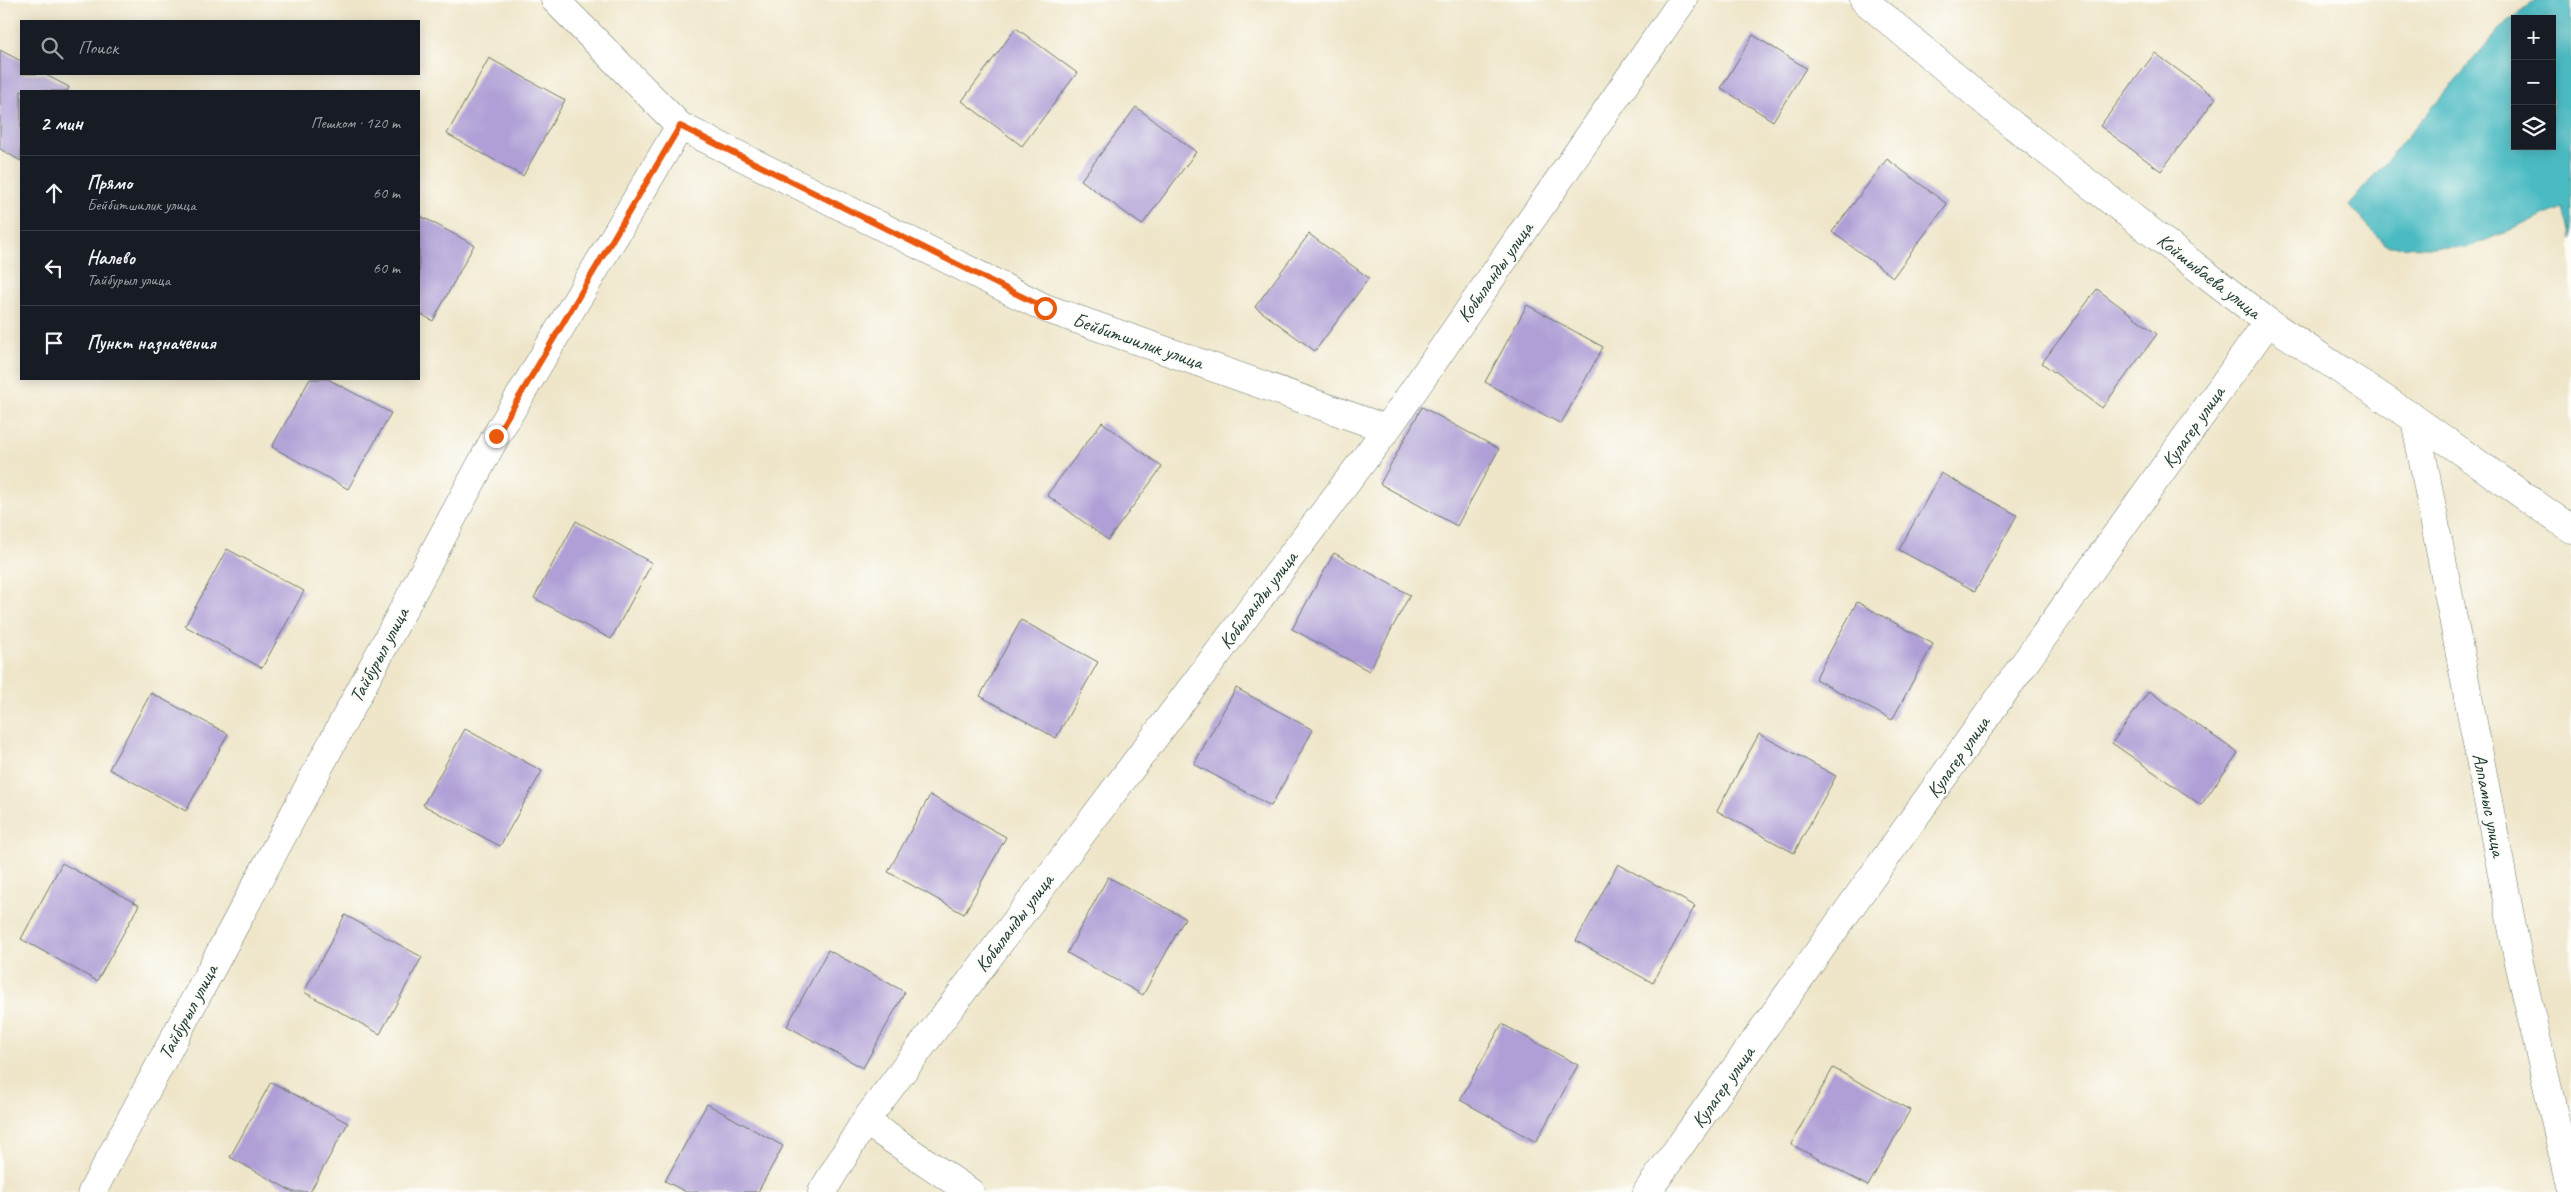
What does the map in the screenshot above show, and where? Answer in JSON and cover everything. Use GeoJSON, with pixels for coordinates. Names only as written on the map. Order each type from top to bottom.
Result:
{"type":"FeatureCollection","features":[{"type":"Feature","properties":{"kind":"street","name":"Бейбитшилик улица"},"geometry":{"type":"LineString","coordinates":[[556,0],[680,126],[1045,308],[1387,428]]}},
{"type":"Feature","properties":{"kind":"street","name":"Кобыланды улица"},"geometry":{"type":"LineString","coordinates":[[822,1192],[865,1121],[1387,428],[1683,0]]}},
{"type":"Feature","properties":{"kind":"street","name":"Койшыбаева улица"},"geometry":{"type":"LineString","coordinates":[[1864,0],[2014,126],[2268,322],[2415,418],[2571,529]]}},
{"type":"Feature","properties":{"kind":"street","name":"Тайбурыл улица"},"geometry":{"type":"LineString","coordinates":[[92,1192],[496,436],[680,126]]}},
{"type":"Feature","properties":{"kind":"street","name":"Кулагер улица"},"geometry":{"type":"LineString","coordinates":[[1648,1192],[2268,322]]}},
{"type":"Feature","properties":{"kind":"street","name":"Алпамыс улица"},"geometry":{"type":"LineString","coordinates":[[2415,418],[2518,958],[2571,1190]]}},
{"type":"Feature","properties":{"kind":"street"},"geometry":{"type":"LineString","coordinates":[[865,1121],[970,1192]]}},
{"type":"Feature","properties":{"kind":"water"},"geometry":{"type":"Polygon","coordinates":[[[2536,0],[2571,0],[2571,239],[2563,208],[2467,248],[2387,246],[2349,205],[2501,27],[2511,19],[2511,150],[2556,150],[2556,15],[2517,15],[2536,0]]]}},
{"type":"Feature","properties":{"kind":"building"},"geometry":{"type":"Polygon","coordinates":[[[1016,28],[1077,73],[1022,146],[962,101],[1016,28]]]}},
{"type":"Feature","properties":{"kind":"building"},"geometry":{"type":"Polygon","coordinates":[[[1753,35],[1806,68],[1773,121],[1721,88],[1753,35]]]}},
{"type":"Feature","properties":{"kind":"building"},"geometry":{"type":"Polygon","coordinates":[[[0,50],[20,60],[20,75],[46,75],[69,87],[68,90],[20,90],[20,160],[0,149],[0,50]]]}},
{"type":"Feature","properties":{"kind":"building"},"geometry":{"type":"Polygon","coordinates":[[[2155,53],[2216,98],[2161,171],[2100,126],[2155,53]]]}},
{"type":"Feature","properties":{"kind":"building"},"geometry":{"type":"Polygon","coordinates":[[[489,58],[565,100],[523,176],[447,134],[489,58]]]}},
{"type":"Feature","properties":{"kind":"building"},"geometry":{"type":"Polygon","coordinates":[[[1136,107],[1196,152],[1142,225],[1081,180],[1136,107]]]}},
{"type":"Feature","properties":{"kind":"building"},"geometry":{"type":"Polygon","coordinates":[[[1887,159],[1947,204],[1893,277],[1832,232],[1887,159]]]}},
{"type":"Feature","properties":{"kind":"building"},"geometry":{"type":"Polygon","coordinates":[[[420,216],[474,245],[433,321],[420,314],[420,216]]]}},
{"type":"Feature","properties":{"kind":"building"},"geometry":{"type":"Polygon","coordinates":[[[1309,234],[1369,278],[1315,351],[1255,307],[1309,234]]]}},
{"type":"Feature","properties":{"kind":"building"},"geometry":{"type":"Polygon","coordinates":[[[2097,289],[2157,334],[2102,408],[2042,363],[2097,289]]]}},
{"type":"Feature","properties":{"kind":"building"},"geometry":{"type":"Polygon","coordinates":[[[1527,305],[1603,347],[1561,424],[1485,382],[1527,305]]]}},
{"type":"Feature","properties":{"kind":"building"},"geometry":{"type":"Polygon","coordinates":[[[309,380],[330,380],[391,413],[348,489],[272,447],[309,380]]]}},
{"type":"Feature","properties":{"kind":"building"},"geometry":{"type":"Polygon","coordinates":[[[1422,407],[1499,449],[1457,526],[1380,484],[1422,407]]]}},
{"type":"Feature","properties":{"kind":"building"},"geometry":{"type":"Polygon","coordinates":[[[1102,422],[1162,467],[1108,540],[1047,495],[1102,422]]]}},
{"type":"Feature","properties":{"kind":"building"},"geometry":{"type":"Polygon","coordinates":[[[1941,473],[2017,515],[1975,591],[1899,550],[1941,473]]]}},
{"type":"Feature","properties":{"kind":"building"},"geometry":{"type":"Polygon","coordinates":[[[576,521],[652,563],[611,639],[534,598],[576,521]]]}},
{"type":"Feature","properties":{"kind":"building"},"geometry":{"type":"Polygon","coordinates":[[[227,549],[304,591],[262,668],[185,626],[227,549]]]}},
{"type":"Feature","properties":{"kind":"building"},"geometry":{"type":"Polygon","coordinates":[[[1334,553],[1410,595],[1369,671],[1292,629],[1334,553]]]}},
{"type":"Feature","properties":{"kind":"building"},"geometry":{"type":"Polygon","coordinates":[[[1857,602],[1933,644],[1892,720],[1815,679],[1857,602]]]}},
{"type":"Feature","properties":{"kind":"building"},"geometry":{"type":"Polygon","coordinates":[[[1021,620],[1098,662],[1056,738],[980,696],[1021,620]]]}},
{"type":"Feature","properties":{"kind":"building"},"geometry":{"type":"Polygon","coordinates":[[[1236,688],[1313,730],[1271,806],[1194,764],[1236,688]]]}},
{"type":"Feature","properties":{"kind":"building"},"geometry":{"type":"Polygon","coordinates":[[[2149,691],[2238,753],[2201,805],[2112,743],[2149,691]]]}},
{"type":"Feature","properties":{"kind":"building"},"geometry":{"type":"Polygon","coordinates":[[[151,693],[228,734],[186,811],[109,769],[151,693]]]}},
{"type":"Feature","properties":{"kind":"building"},"geometry":{"type":"Polygon","coordinates":[[[465,729],[542,771],[500,846],[423,805],[465,729]]]}},
{"type":"Feature","properties":{"kind":"building"},"geometry":{"type":"Polygon","coordinates":[[[1759,734],[1836,776],[1794,853],[1717,811],[1759,734]]]}},
{"type":"Feature","properties":{"kind":"building"},"geometry":{"type":"Polygon","coordinates":[[[930,795],[1006,837],[964,914],[888,872],[930,795]]]}},
{"type":"Feature","properties":{"kind":"building"},"geometry":{"type":"Polygon","coordinates":[[[62,863],[139,905],[97,981],[21,939],[62,863]]]}},
{"type":"Feature","properties":{"kind":"building"},"geometry":{"type":"Polygon","coordinates":[[[1618,864],[1695,906],[1653,983],[1576,941],[1618,864]]]}},
{"type":"Feature","properties":{"kind":"building"},"geometry":{"type":"Polygon","coordinates":[[[1108,877],[1185,918],[1143,995],[1067,953],[1108,877]]]}},
{"type":"Feature","properties":{"kind":"building"},"geometry":{"type":"Polygon","coordinates":[[[345,915],[422,957],[380,1034],[304,992],[345,915]]]}},
{"type":"Feature","properties":{"kind":"building"},"geometry":{"type":"Polygon","coordinates":[[[828,950],[905,992],[863,1068],[787,1026],[828,950]]]}},
{"type":"Feature","properties":{"kind":"building"},"geometry":{"type":"Polygon","coordinates":[[[1502,1024],[1578,1065],[1536,1142],[1460,1100],[1502,1024]]]}},
{"type":"Feature","properties":{"kind":"building"},"geometry":{"type":"Polygon","coordinates":[[[1833,1068],[1910,1110],[1868,1186],[1791,1144],[1833,1068]]]}},
{"type":"Feature","properties":{"kind":"building"},"geometry":{"type":"Polygon","coordinates":[[[271,1082],[348,1123],[310,1192],[293,1192],[230,1157],[271,1082]]]}},
{"type":"Feature","properties":{"kind":"building"},"geometry":{"type":"Polygon","coordinates":[[[707,1104],[783,1146],[758,1192],[686,1192],[665,1181],[707,1104]]]}},
{"type":"Feature","properties":{"kind":"route"},"geometry":{"type":"LineString","coordinates":[[496,436],[680,126],[1045,308]]}}]}
